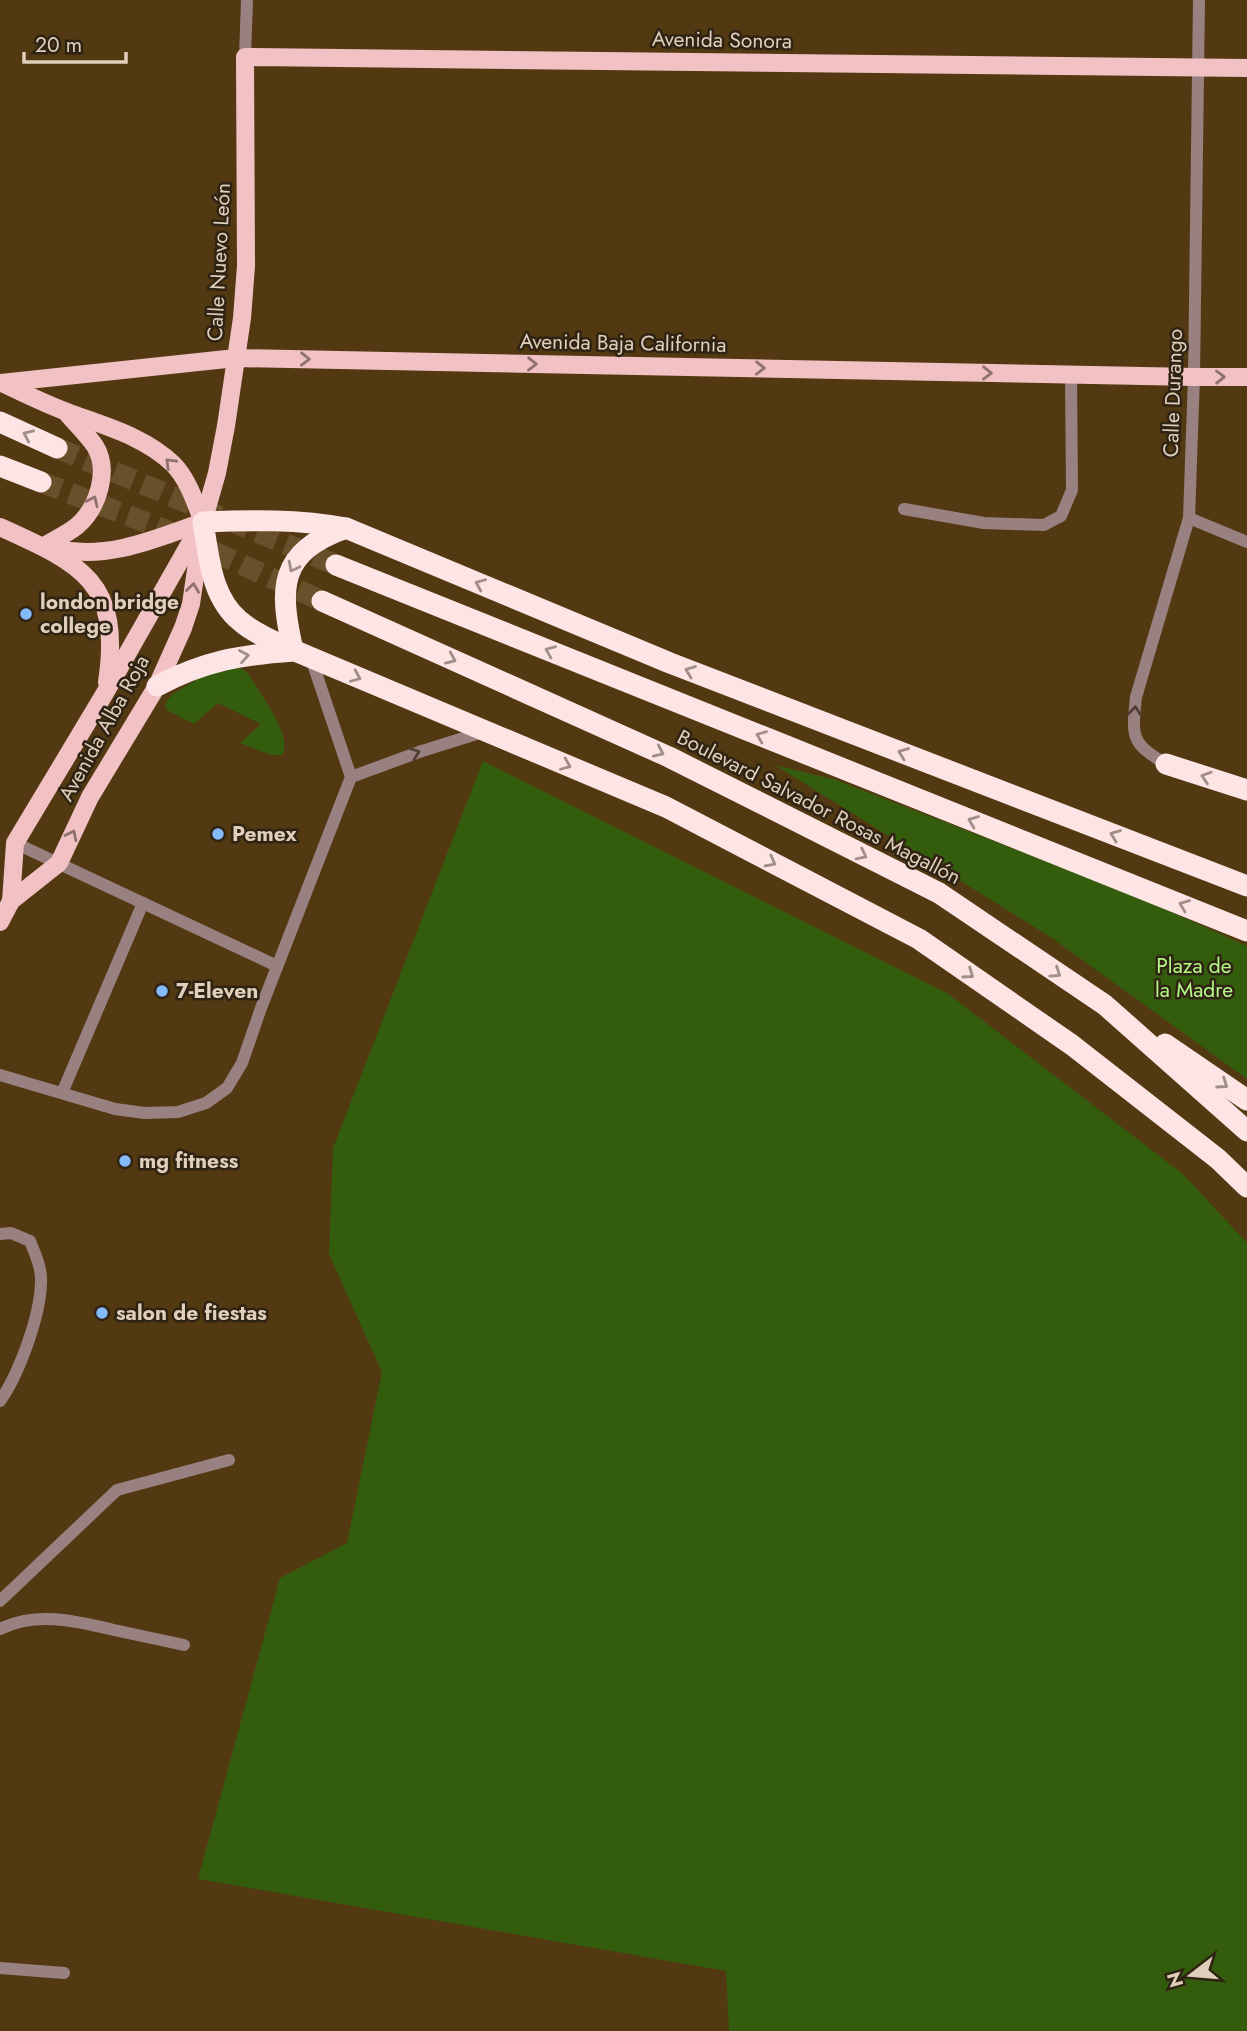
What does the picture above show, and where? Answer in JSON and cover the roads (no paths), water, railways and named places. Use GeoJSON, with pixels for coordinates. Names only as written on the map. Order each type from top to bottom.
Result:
{"type":"FeatureCollection","features":[{"type":"Feature","properties":{"kind":"highway"},"geometry":{"type":"LineString","coordinates":[[0,422],[57,447]]}},
{"type":"Feature","properties":{"kind":"highway"},"geometry":{"type":"LineString","coordinates":[[0,466],[41,482]]}},
{"type":"Feature","properties":{"kind":"highway"},"geometry":{"type":"LineString","coordinates":[[1247,886],[670,663],[346,528],[295,522],[203,522],[212,575],[223,602],[241,622],[302,654],[666,807],[919,939],[1072,1045],[1218,1159],[1247,1187]]}},
{"type":"Feature","properties":{"kind":"highway"},"geometry":{"type":"LineString","coordinates":[[302,654],[286,620],[284,595],[290,569],[302,551],[324,536],[346,528]]}},
{"type":"Feature","properties":{"kind":"highway","name":"Boulevard Salvador Rosas Magallón"},"geometry":{"type":"LineString","coordinates":[[336,565],[1247,931]]}},
{"type":"Feature","properties":{"kind":"highway","name":"Boulevard Salvador Rosas Magallón"},"geometry":{"type":"LineString","coordinates":[[322,601],[668,757],[939,893],[1105,1006],[1247,1131]]}},
{"type":"Feature","properties":{"kind":"highway"},"geometry":{"type":"LineString","coordinates":[[157,685],[184,671],[215,661],[254,654],[302,654]]}},
{"type":"Feature","properties":{"kind":"highway"},"geometry":{"type":"LineString","coordinates":[[1166,764],[1247,790]]}},
{"type":"Feature","properties":{"kind":"highway"},"geometry":{"type":"LineString","coordinates":[[1105,1006],[1247,1100]]}},
{"type":"Feature","properties":{"kind":"main road","name":"Avenida Sonora"},"geometry":{"type":"LineString","coordinates":[[245,57],[1198,68]]}},
{"type":"Feature","properties":{"kind":"main road","name":"Calle Nuevo León"},"geometry":{"type":"LineString","coordinates":[[203,522],[219,461],[242,318],[246,266],[245,57]]}},
{"type":"Feature","properties":{"kind":"main road"},"geometry":{"type":"LineString","coordinates":[[1198,68],[1247,68]]}},
{"type":"Feature","properties":{"kind":"main road","name":"Avenida Baja California"},"geometry":{"type":"LineString","coordinates":[[0,383],[236,358],[1247,377]]}},
{"type":"Feature","properties":{"kind":"main road"},"geometry":{"type":"LineString","coordinates":[[0,383],[152,447],[175,466],[192,493],[203,522],[137,545],[98,553],[74,553],[44,546]]}},
{"type":"Feature","properties":{"kind":"main road"},"geometry":{"type":"LineString","coordinates":[[44,546],[77,526],[89,511],[100,487],[103,470],[96,447],[66,412]]}},
{"type":"Feature","properties":{"kind":"main road","name":"Avenida Alba Roja"},"geometry":{"type":"LineString","coordinates":[[0,922],[11,901],[58,863],[90,797],[157,685],[191,604],[203,522]]}},
{"type":"Feature","properties":{"kind":"main road","name":"Avenida Alba Roja"},"geometry":{"type":"LineString","coordinates":[[11,901],[15,842],[105,693],[203,522]]}},
{"type":"Feature","properties":{"kind":"main road"},"geometry":{"type":"LineString","coordinates":[[0,527],[44,546],[67,559],[87,576],[108,615],[111,636],[105,693]]}},
{"type":"Feature","properties":{"kind":"street","name":"Calle Nuevo León"},"geometry":{"type":"LineString","coordinates":[[245,57],[247,0]]}},
{"type":"Feature","properties":{"kind":"street","name":"Calle Durango"},"geometry":{"type":"LineString","coordinates":[[1166,764],[1146,752],[1136,741],[1133,721],[1136,696],[1189,518],[1194,377],[1199,0]]}},
{"type":"Feature","properties":{"kind":"street"},"geometry":{"type":"LineString","coordinates":[[904,509],[984,523],[1044,525],[1061,516],[1072,490],[1071,375]]}},
{"type":"Feature","properties":{"kind":"street"},"geometry":{"type":"LineString","coordinates":[[1189,518],[1247,542]]}},
{"type":"Feature","properties":{"kind":"street"},"geometry":{"type":"LineString","coordinates":[[0,1075],[115,1109],[145,1113],[178,1112],[206,1103],[227,1088],[242,1063],[351,777],[302,654]]}},
{"type":"Feature","properties":{"kind":"street"},"geometry":{"type":"LineString","coordinates":[[351,777],[485,731]]}},
{"type":"Feature","properties":{"kind":"street"},"geometry":{"type":"LineString","coordinates":[[15,842],[277,966]]}},
{"type":"Feature","properties":{"kind":"street"},"geometry":{"type":"LineString","coordinates":[[62,1093],[143,903]]}},
{"type":"Feature","properties":{"kind":"street"},"geometry":{"type":"LineString","coordinates":[[0,1234],[10,1233],[30,1241],[38,1259],[41,1281],[39,1302],[25,1352],[0,1401]]}},
{"type":"Feature","properties":{"kind":"street"},"geometry":{"type":"LineString","coordinates":[[0,1601],[117,1490],[229,1460]]}},
{"type":"Feature","properties":{"kind":"street"},"geometry":{"type":"LineString","coordinates":[[0,1629],[34,1619],[62,1618],[184,1645]]}},
{"type":"Feature","properties":{"kind":"street"},"geometry":{"type":"LineString","coordinates":[[0,1968],[64,1973]]}},
{"type":"Feature","properties":{"kind":"tunnel"},"geometry":{"type":"LineString","coordinates":[[57,448],[336,565]]}},
{"type":"Feature","properties":{"kind":"tunnel"},"geometry":{"type":"LineString","coordinates":[[41,482],[168,531],[322,601]]}},
{"type":"Feature","properties":{"kind":"place","name":"london bridge college"},"geometry":{"type":"Point","coordinates":[26,614]}},
{"type":"Feature","properties":{"kind":"place","name":"Pemex"},"geometry":{"type":"Point","coordinates":[218,834]}},
{"type":"Feature","properties":{"kind":"place","name":"7-Eleven"},"geometry":{"type":"Point","coordinates":[162,991]}},
{"type":"Feature","properties":{"kind":"place","name":"mg fitness"},"geometry":{"type":"Point","coordinates":[125,1161]}},
{"type":"Feature","properties":{"kind":"place","name":"salon de fiestas"},"geometry":{"type":"Point","coordinates":[102,1313]}},
{"type":"Feature","properties":{"kind":"park label","name":"Plaza de la Madre"},"geometry":{"type":"Point","coordinates":[1194,978]}}]}
